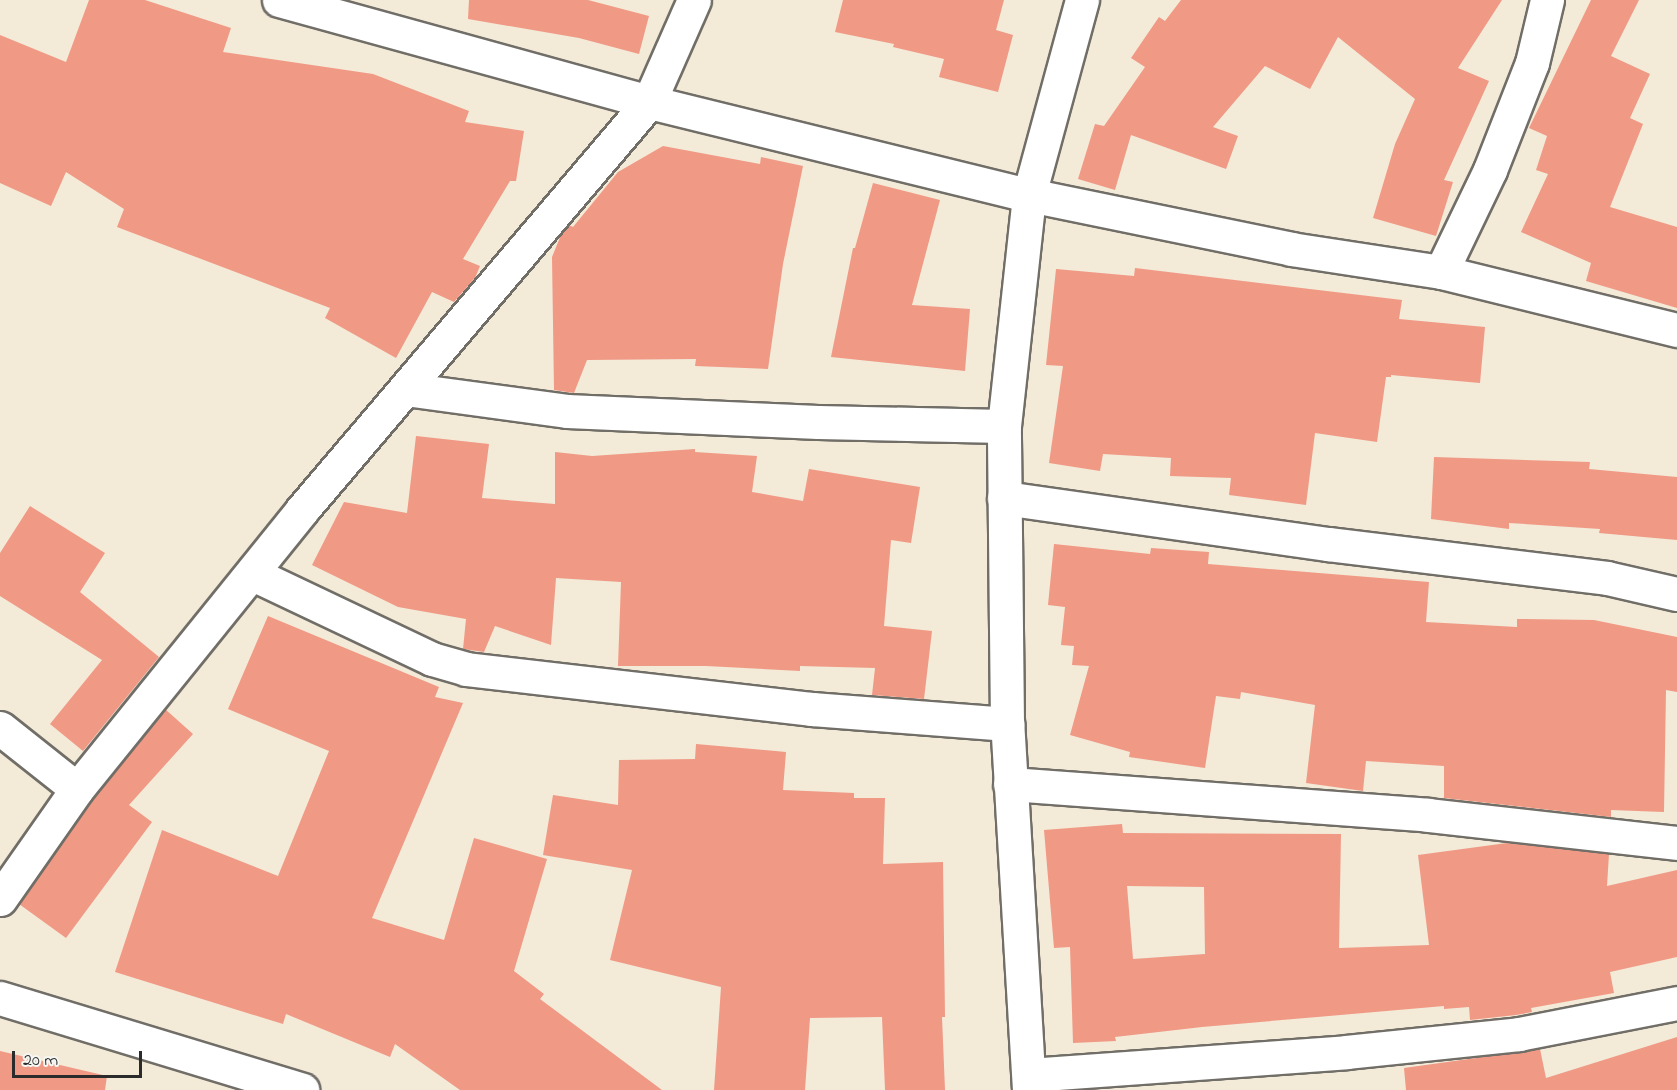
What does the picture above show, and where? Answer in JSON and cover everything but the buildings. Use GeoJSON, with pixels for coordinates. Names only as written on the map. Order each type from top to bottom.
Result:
{"type":"FeatureCollection","features":[{"type":"Feature","properties":{"kind":"street"},"geometry":{"type":"LineString","coordinates":[[279,0],[649,102],[1029,195],[1291,249],[1441,272],[1677,330]]}},
{"type":"Feature","properties":{"kind":"street"},"geometry":{"type":"LineString","coordinates":[[0,899],[77,789],[253,574],[302,510],[649,102],[694,0]]}},
{"type":"Feature","properties":{"kind":"street"},"geometry":{"type":"LineString","coordinates":[[1082,0],[1029,195],[1004,426],[1007,724],[1029,1082],[1519,1034],[1677,1003]]}},
{"type":"Feature","properties":{"kind":"street"},"geometry":{"type":"LineString","coordinates":[[1441,272],[1495,160],[1532,63],[1547,0]]}},
{"type":"Feature","properties":{"kind":"street"},"geometry":{"type":"LineString","coordinates":[[405,389],[567,411],[818,422],[1004,426]]}},
{"type":"Feature","properties":{"kind":"street"},"geometry":{"type":"LineString","coordinates":[[1004,498],[1328,544],[1607,578],[1677,594]]}},
{"type":"Feature","properties":{"kind":"street"},"geometry":{"type":"LineString","coordinates":[[253,574],[432,659],[466,669],[812,709],[1007,724]]}},
{"type":"Feature","properties":{"kind":"street"},"geometry":{"type":"LineString","coordinates":[[0,728],[77,789]]}},
{"type":"Feature","properties":{"kind":"street"},"geometry":{"type":"LineString","coordinates":[[1010,784],[1428,815],[1677,843]]}},
{"type":"Feature","properties":{"kind":"street"},"geometry":{"type":"LineString","coordinates":[[0,998],[302,1090]]}}]}
